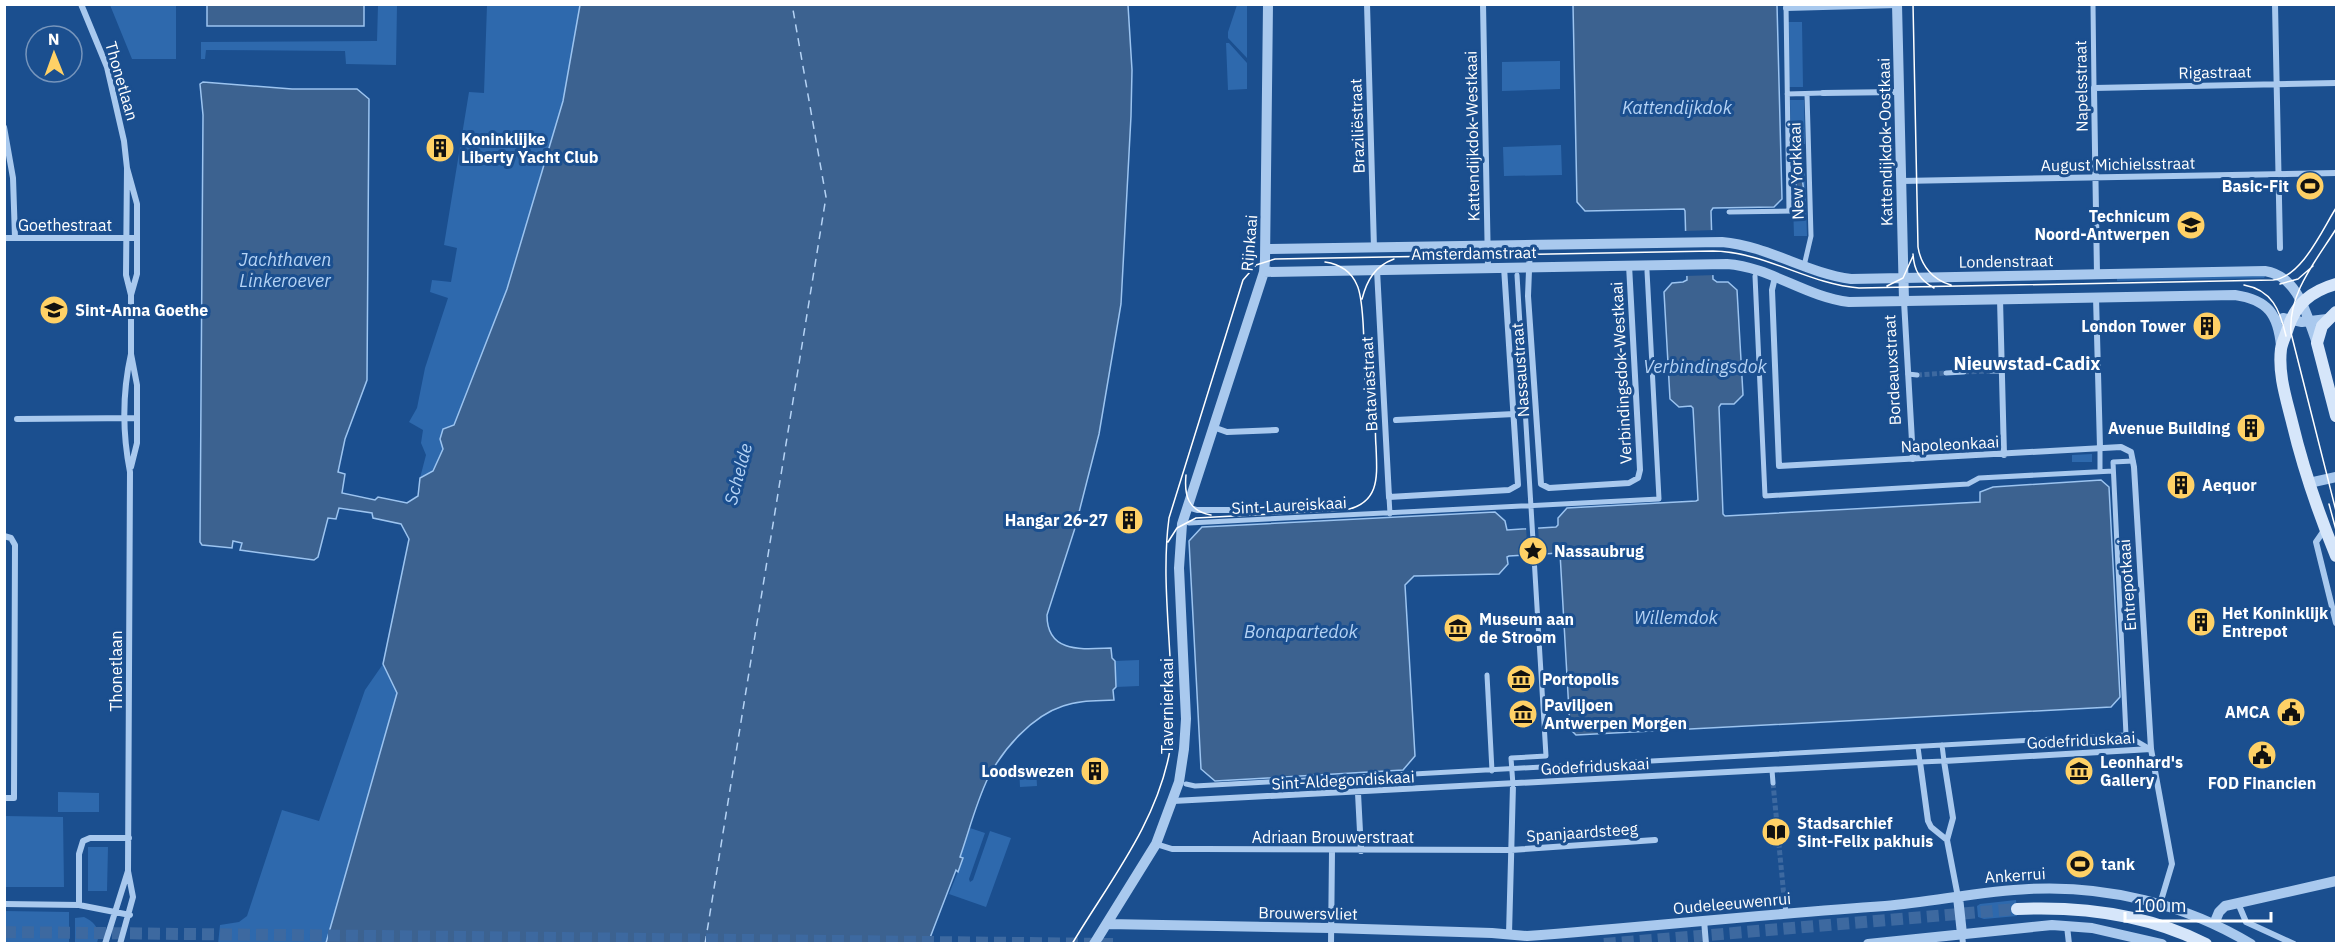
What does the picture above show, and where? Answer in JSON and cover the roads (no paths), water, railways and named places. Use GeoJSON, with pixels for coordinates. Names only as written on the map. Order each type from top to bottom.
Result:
{"type":"FeatureCollection","features":[{"type":"Feature","properties":{"kind":"main road"},"geometry":{"type":"LineString","coordinates":[[2337,285],[2302,297],[2290,320],[2281,347],[2284,392],[2309,483],[2337,556]]}},
{"type":"Feature","properties":{"kind":"main road"},"geometry":{"type":"LineString","coordinates":[[2332,315],[2318,334],[2317,344],[2337,416]]}},
{"type":"Feature","properties":{"kind":"main road","name":"Ankerrui"},"geometry":{"type":"LineString","coordinates":[[2017,909],[2063,908],[2119,914],[2183,932],[2206,944]]}},
{"type":"Feature","properties":{"kind":"street","name":"Thonetlaan"},"geometry":{"type":"LineString","coordinates":[[81,4],[107,67],[124,141],[127,168],[126,275],[131,295],[131,354],[137,385],[137,443],[130,471]]}},
{"type":"Feature","properties":{"kind":"street","name":"Rijnkaai"},"geometry":{"type":"LineString","coordinates":[[1187,507],[1264,272],[1267,249],[1268,4]]}},
{"type":"Feature","properties":{"kind":"street","name":"Braziliëstraat"},"geometry":{"type":"LineString","coordinates":[[1368,4],[1374,248]]}},
{"type":"Feature","properties":{"kind":"street","name":"Kattendijkdok-Westkaai"},"geometry":{"type":"LineString","coordinates":[[1483,4],[1488,267]]}},
{"type":"Feature","properties":{"kind":"street","name":"Napelsstraat"},"geometry":{"type":"LineString","coordinates":[[2093,4],[2097,274]]}},
{"type":"Feature","properties":{"kind":"street"},"geometry":{"type":"LineString","coordinates":[[2275,4],[2280,248]]}},
{"type":"Feature","properties":{"kind":"street"},"geometry":{"type":"LineString","coordinates":[[1786,6],[1897,5]]}},
{"type":"Feature","properties":{"kind":"street","name":"Kattendijkdok-Oostkaai"},"geometry":{"type":"LineString","coordinates":[[1897,5],[1903,279]]}},
{"type":"Feature","properties":{"kind":"street","name":"New Yorkkaai"},"geometry":{"type":"LineString","coordinates":[[1729,212],[1791,211],[1786,6]]}},
{"type":"Feature","properties":{"kind":"street","name":"Rigastraat"},"geometry":{"type":"LineString","coordinates":[[2094,88],[2337,83]]}},
{"type":"Feature","properties":{"kind":"street"},"geometry":{"type":"LineString","coordinates":[[1787,94],[1898,92]]}},
{"type":"Feature","properties":{"kind":"street","name":"New Yorkkaai"},"geometry":{"type":"LineString","coordinates":[[1804,266],[1811,236],[1808,211],[1807,94]]}},
{"type":"Feature","properties":{"kind":"street"},"geometry":{"type":"LineString","coordinates":[[4,127],[14,178],[15,238]]}},
{"type":"Feature","properties":{"kind":"street","name":"Thonetlaan"},"geometry":{"type":"LineString","coordinates":[[127,168],[137,204],[137,274],[131,295]]}},
{"type":"Feature","properties":{"kind":"street","name":"August Michielsstraat"},"geometry":{"type":"LineString","coordinates":[[1901,181],[2337,173]]}},
{"type":"Feature","properties":{"kind":"street","name":"Goethestraat"},"geometry":{"type":"LineString","coordinates":[[4,238],[126,238]]}},
{"type":"Feature","properties":{"kind":"street"},"geometry":{"type":"LineString","coordinates":[[126,238],[137,238]]}},
{"type":"Feature","properties":{"kind":"street","name":"Amsterdamstraat"},"geometry":{"type":"LineString","coordinates":[[1267,249],[1713,242]]}},
{"type":"Feature","properties":{"kind":"street","name":"Londenstraat"},"geometry":{"type":"LineString","coordinates":[[1713,242],[1749,245],[1833,277],[1851,279],[2265,271],[2282,278],[2302,297]]}},
{"type":"Feature","properties":{"kind":"street","name":"Nassaustraat"},"geometry":{"type":"LineString","coordinates":[[1530,245],[1528,296],[1541,484],[1549,488]]}},
{"type":"Feature","properties":{"kind":"street","name":"Amsterdamstraat"},"geometry":{"type":"LineString","coordinates":[[1264,272],[1714,264],[1748,267],[1775,278]]}},
{"type":"Feature","properties":{"kind":"street","name":"Verbindingsdok-Westkaai"},"geometry":{"type":"LineString","coordinates":[[1549,488],[1629,483],[1638,478],[1640,460],[1629,265]]}},
{"type":"Feature","properties":{"kind":"street","name":"Nassaustraat"},"geometry":{"type":"LineString","coordinates":[[1389,497],[1509,490],[1518,485],[1504,267]]}},
{"type":"Feature","properties":{"kind":"street","name":"Bataviastraat"},"geometry":{"type":"LineString","coordinates":[[1377,269],[1389,497]]}},
{"type":"Feature","properties":{"kind":"street","name":"Verbindingsdok-Westkaai"},"geometry":{"type":"LineString","coordinates":[[1530,506],[1659,499],[1647,271]]}},
{"type":"Feature","properties":{"kind":"street","name":"Nassaustraat"},"geometry":{"type":"LineString","coordinates":[[1517,275],[1530,506]]}},
{"type":"Feature","properties":{"kind":"street"},"geometry":{"type":"LineString","coordinates":[[1755,276],[1765,496],[1968,484],[1979,478],[2113,471],[2113,462],[2133,461],[2131,453],[2125,448],[2100,448]]}},
{"type":"Feature","properties":{"kind":"street"},"geometry":{"type":"LineString","coordinates":[[1775,278],[1826,298],[1840,301],[2096,300],[2235,295],[2257,301],[2272,313],[2290,320],[2309,322],[2332,315]]}},
{"type":"Feature","properties":{"kind":"street","name":"Napoleonkaai"},"geometry":{"type":"LineString","coordinates":[[1775,278],[1772,290],[1779,466],[2100,448]]}},
{"type":"Feature","properties":{"kind":"street","name":"Bordeauxstraat"},"geometry":{"type":"LineString","coordinates":[[1903,279],[1912,459]]}},
{"type":"Feature","properties":{"kind":"street"},"geometry":{"type":"LineString","coordinates":[[2302,297],[2317,344]]}},
{"type":"Feature","properties":{"kind":"street"},"geometry":{"type":"LineString","coordinates":[[2000,299],[2004,455]]}},
{"type":"Feature","properties":{"kind":"street"},"geometry":{"type":"LineString","coordinates":[[2096,300],[2100,471]]}},
{"type":"Feature","properties":{"kind":"street"},"geometry":{"type":"LineString","coordinates":[[2272,313],[2278,327],[2281,347]]}},
{"type":"Feature","properties":{"kind":"street","name":"Thonetlaan"},"geometry":{"type":"LineString","coordinates":[[105,944],[128,871],[130,471],[124,443],[124,386],[131,354]]}},
{"type":"Feature","properties":{"kind":"street"},"geometry":{"type":"LineString","coordinates":[[1991,371],[2002,371]]}},
{"type":"Feature","properties":{"kind":"street"},"geometry":{"type":"LineString","coordinates":[[1946,373],[1965,372]]}},
{"type":"Feature","properties":{"kind":"street"},"geometry":{"type":"LineString","coordinates":[[1908,374],[1917,375]]}},
{"type":"Feature","properties":{"kind":"street","name":"Nassaustraat"},"geometry":{"type":"LineString","coordinates":[[1396,420],[1514,414]]}},
{"type":"Feature","properties":{"kind":"street"},"geometry":{"type":"LineString","coordinates":[[17,419],[137,418]]}},
{"type":"Feature","properties":{"kind":"street"},"geometry":{"type":"LineString","coordinates":[[1213,427],[1227,432],[1276,430]]}},
{"type":"Feature","properties":{"kind":"street","name":"Entrepotkaai"},"geometry":{"type":"LineString","coordinates":[[2133,461],[2151,749],[2172,864],[2160,904]]}},
{"type":"Feature","properties":{"kind":"street","name":"Entrepotkaai"},"geometry":{"type":"LineString","coordinates":[[2113,471],[2126,735]]}},
{"type":"Feature","properties":{"kind":"street"},"geometry":{"type":"LineString","coordinates":[[2309,483],[2337,477]]}},
{"type":"Feature","properties":{"kind":"street"},"geometry":{"type":"LineString","coordinates":[[1389,497],[1390,514]]}},
{"type":"Feature","properties":{"kind":"street"},"geometry":{"type":"LineString","coordinates":[[1509,934],[1513,785],[1511,758],[1546,756],[1530,506]]}},
{"type":"Feature","properties":{"kind":"street","name":"Sint-Laureiskaai"},"geometry":{"type":"LineString","coordinates":[[1189,523],[1530,506]]}},
{"type":"Feature","properties":{"kind":"street","name":"Sint-Laureiskaai"},"geometry":{"type":"LineString","coordinates":[[1187,507],[1206,511],[1238,510]]}},
{"type":"Feature","properties":{"kind":"street","name":"Tavernierkaai"},"geometry":{"type":"LineString","coordinates":[[1094,944],[1156,844],[1173,801],[1181,771],[1185,734],[1179,568],[1182,524],[1187,507]]}},
{"type":"Feature","properties":{"kind":"street"},"geometry":{"type":"LineString","coordinates":[[2325,529],[2316,542],[2337,623]]}},
{"type":"Feature","properties":{"kind":"street"},"geometry":{"type":"LineString","coordinates":[[4,536],[11,538],[15,545],[14,798],[4,798]]}},
{"type":"Feature","properties":{"kind":"street"},"geometry":{"type":"LineString","coordinates":[[1487,675],[1492,771]]}},
{"type":"Feature","properties":{"kind":"street","name":"Godefriduskaai"},"geometry":{"type":"LineString","coordinates":[[1512,770],[2126,735],[2151,749]]}},
{"type":"Feature","properties":{"kind":"street"},"geometry":{"type":"LineString","coordinates":[[1942,745],[1953,818],[1947,840],[1958,897],[1962,939]]}},
{"type":"Feature","properties":{"kind":"street"},"geometry":{"type":"LineString","coordinates":[[1918,747],[1928,821],[1931,827],[1947,840]]}},
{"type":"Feature","properties":{"kind":"street","name":"Godefriduskaai"},"geometry":{"type":"LineString","coordinates":[[1513,785],[2151,749]]}},
{"type":"Feature","properties":{"kind":"street","name":"Sint-Aldegondiskaai"},"geometry":{"type":"LineString","coordinates":[[1186,784],[1196,786],[1512,770]]}},
{"type":"Feature","properties":{"kind":"street"},"geometry":{"type":"LineString","coordinates":[[1772,770],[1773,783]]}},
{"type":"Feature","properties":{"kind":"street","name":"Sint-Aldegondiskaai"},"geometry":{"type":"LineString","coordinates":[[1173,801],[1513,785]]}},
{"type":"Feature","properties":{"kind":"street"},"geometry":{"type":"LineString","coordinates":[[1358,793],[1361,851]]}},
{"type":"Feature","properties":{"kind":"street"},"geometry":{"type":"LineString","coordinates":[[79,904],[79,854],[83,841],[90,838],[129,838]]}},
{"type":"Feature","properties":{"kind":"street","name":"Spanjaardsteeg"},"geometry":{"type":"LineString","coordinates":[[1511,850],[1655,840]]}},
{"type":"Feature","properties":{"kind":"street","name":"Adriaan Brouwerstraat"},"geometry":{"type":"LineString","coordinates":[[1156,844],[1172,849],[1511,850]]}},
{"type":"Feature","properties":{"kind":"street"},"geometry":{"type":"LineString","coordinates":[[1331,944],[1332,851]]}},
{"type":"Feature","properties":{"kind":"street","name":"Thonetlaan"},"geometry":{"type":"LineString","coordinates":[[120,944],[130,915],[133,889],[128,871]]}},
{"type":"Feature","properties":{"kind":"street"},"geometry":{"type":"LineString","coordinates":[[2214,924],[2219,912],[2226,906],[2337,881]]}},
{"type":"Feature","properties":{"kind":"street","name":"Ankerrui"},"geometry":{"type":"LineString","coordinates":[[1958,897],[2029,889],[2070,889],[2124,895],[2160,904],[2214,924],[2251,944]]}},
{"type":"Feature","properties":{"kind":"street"},"geometry":{"type":"LineString","coordinates":[[1784,897],[1786,913]]}},
{"type":"Feature","properties":{"kind":"street","name":"Oudeleeuwenrui"},"geometry":{"type":"LineString","coordinates":[[1509,934],[1527,936],[1917,903],[1958,897]]}},
{"type":"Feature","properties":{"kind":"street"},"geometry":{"type":"LineString","coordinates":[[2238,903],[2246,922],[2294,944]]}},
{"type":"Feature","properties":{"kind":"street"},"geometry":{"type":"LineString","coordinates":[[4,904],[79,904],[130,915]]}},
{"type":"Feature","properties":{"kind":"street"},"geometry":{"type":"LineString","coordinates":[[1704,920],[1706,944]]}},
{"type":"Feature","properties":{"kind":"street","name":"Brouwersvliet"},"geometry":{"type":"LineString","coordinates":[[1107,924],[1509,934]]}},
{"type":"Feature","properties":{"kind":"street"},"geometry":{"type":"LineString","coordinates":[[2067,926],[2069,944]]}},
{"type":"Feature","properties":{"kind":"street"},"geometry":{"type":"LineString","coordinates":[[1868,944],[1962,939],[2025,927],[2067,926],[2122,933],[2162,944]]}},
{"type":"Feature","properties":{"kind":"water"},"geometry":{"type":"Polygon","coordinates":[[[207,5],[364,5],[364,26],[207,26],[207,5]]]}},
{"type":"Feature","properties":{"kind":"water"},"geometry":{"type":"Polygon","coordinates":[[[580,5],[1128,5],[1132,70],[1131,116],[1121,304],[1099,434],[1075,528],[1047,615],[1053,637],[1060,643],[1078,648],[1111,648],[1112,658],[1115,661],[1114,700],[1075,703],[1051,711],[1040,717],[1010,745],[994,767],[980,797],[960,857],[963,858],[958,872],[956,870],[928,943],[326,943],[397,693],[383,664],[409,539],[401,524],[373,518],[372,513],[339,508],[336,519],[328,518],[318,557],[314,560],[240,550],[242,543],[233,541],[232,548],[202,545],[200,542],[203,115],[200,84],[203,82],[292,89],[357,89],[369,99],[367,380],[345,439],[338,472],[345,474],[342,493],[375,500],[378,497],[407,503],[418,496],[420,478],[433,471],[443,449],[440,439],[443,429],[454,425],[507,289],[563,101],[580,5]]]}},
{"type":"Feature","properties":{"kind":"water"},"geometry":{"type":"Polygon","coordinates":[[[1573,5],[1777,5],[1782,199],[1774,207],[1713,208],[1711,211],[1713,279],[1717,282],[1728,282],[1737,290],[1743,395],[1734,404],[1721,404],[1719,407],[1723,514],[1725,516],[1980,502],[1980,492],[1993,487],[2101,480],[2109,487],[2120,697],[2111,707],[1576,735],[1570,729],[1560,553],[1509,556],[1507,557],[1508,564],[1499,574],[1414,576],[1405,585],[1415,756],[1403,770],[1215,781],[1201,769],[1189,541],[1202,527],[1495,512],[1505,521],[1507,530],[1556,527],[1558,518],[1567,508],[1698,500],[1693,408],[1691,406],[1679,407],[1670,399],[1664,292],[1672,283],[1687,280],[1685,211],[1684,209],[1585,211],[1577,202],[1573,5]]]}},
{"type":"Feature","properties":{"kind":"water"},"geometry":{"type":"Polygon","coordinates":[[[1797,176],[1801,177],[1803,188],[1801,207],[1796,185],[1797,176]]]}},
{"type":"Feature","properties":{"kind":"tunnel"},"geometry":{"type":"LineString","coordinates":[[1964,372],[1991,371]]}},
{"type":"Feature","properties":{"kind":"tunnel"},"geometry":{"type":"LineString","coordinates":[[1917,375],[1946,373]]}},
{"type":"Feature","properties":{"kind":"tunnel"},"geometry":{"type":"LineString","coordinates":[[1773,783],[1784,897]]}},
{"type":"Feature","properties":{"kind":"tunnel"},"geometry":{"type":"LineString","coordinates":[[1604,944],[2017,909]]}},
{"type":"Feature","properties":{"kind":"tunnel"},"geometry":{"type":"LineString","coordinates":[[4,932],[1113,944]]}},
{"type":"Feature","properties":{"kind":"tram line"},"geometry":{"type":"LineString","coordinates":[[1913,4],[1918,247],[1925,266],[1933,276],[1951,285]]}},
{"type":"Feature","properties":{"kind":"tram line"},"geometry":{"type":"LineString","coordinates":[[1072,944],[1130,851],[1164,777],[1170,750],[1172,723],[1166,577],[1169,518],[1243,280],[1256,265],[1275,259],[1713,251],[1751,257],[1822,281],[1859,288],[2273,280],[2293,271],[2302,262],[2318,240],[2336,208]]}},
{"type":"Feature","properties":{"kind":"tram line"},"geometry":{"type":"LineString","coordinates":[[2336,229],[2305,278],[2291,318],[2291,333],[2336,511]]}},
{"type":"Feature","properties":{"kind":"tram line"},"geometry":{"type":"LineString","coordinates":[[1913,254],[1919,274],[1934,288]]}},
{"type":"Feature","properties":{"kind":"tram line"},"geometry":{"type":"LineString","coordinates":[[1887,286],[1903,278],[1913,256]]}},
{"type":"Feature","properties":{"kind":"tram line"},"geometry":{"type":"LineString","coordinates":[[1362,299],[1373,275],[1387,262],[1394,259]]}},
{"type":"Feature","properties":{"kind":"tram line"},"geometry":{"type":"LineString","coordinates":[[1325,262],[1344,269],[1351,276],[1360,293],[1365,386]]}},
{"type":"Feature","properties":{"kind":"tram line"},"geometry":{"type":"LineString","coordinates":[[2280,284],[2298,279],[2313,266]]}},
{"type":"Feature","properties":{"kind":"tram line"},"geometry":{"type":"LineString","coordinates":[[2244,285],[2262,291],[2268,296],[2281,318],[2286,336]]}},
{"type":"Feature","properties":{"kind":"tram line"},"geometry":{"type":"LineString","coordinates":[[1168,542],[1177,528],[1196,518],[1345,510],[1365,501],[1374,486],[1377,467],[1375,416],[1365,380]]}},
{"type":"Feature","properties":{"kind":"tram line"},"geometry":{"type":"LineString","coordinates":[[1186,475],[1187,495],[1192,506],[1211,515]]}},
{"type":"Feature","properties":{"kind":"tram line"},"geometry":{"type":"LineString","coordinates":[[2329,504],[2336,530]]}},
{"type":"Feature","properties":{"kind":"place","name":"Koninklijke Liberty Yacht Club"},"geometry":{"type":"Point","coordinates":[440,148]}},
{"type":"Feature","properties":{"kind":"place","name":"Basic-Fit"},"geometry":{"type":"Point","coordinates":[2310,186]}},
{"type":"Feature","properties":{"kind":"place","name":"Technicum Noord-Antwerpen"},"geometry":{"type":"Point","coordinates":[2191,225]}},
{"type":"Feature","properties":{"kind":"place","name":"Sint-Anna Goethe"},"geometry":{"type":"Point","coordinates":[54,310]}},
{"type":"Feature","properties":{"kind":"place","name":"London Tower"},"geometry":{"type":"Point","coordinates":[2207,326]}},
{"type":"Feature","properties":{"kind":"place","name":"Avenue Building"},"geometry":{"type":"Point","coordinates":[2251,428]}},
{"type":"Feature","properties":{"kind":"place","name":"Aequor"},"geometry":{"type":"Point","coordinates":[2181,485]}},
{"type":"Feature","properties":{"kind":"place","name":"Hangar 26-27"},"geometry":{"type":"Point","coordinates":[1129,520]}},
{"type":"Feature","properties":{"kind":"place","name":"Nassaubrug"},"geometry":{"type":"Point","coordinates":[1533,551]}},
{"type":"Feature","properties":{"kind":"place","name":"Het Koninklijk Entrepot"},"geometry":{"type":"Point","coordinates":[2201,622]}},
{"type":"Feature","properties":{"kind":"place","name":"Museum aan de Stroom"},"geometry":{"type":"Point","coordinates":[1458,628]}},
{"type":"Feature","properties":{"kind":"place","name":"Portopolis"},"geometry":{"type":"Point","coordinates":[1521,679]}},
{"type":"Feature","properties":{"kind":"place","name":"AMCA"},"geometry":{"type":"Point","coordinates":[2291,712]}},
{"type":"Feature","properties":{"kind":"place","name":"Paviljoen Antwerpen Morgen"},"geometry":{"type":"Point","coordinates":[1523,714]}},
{"type":"Feature","properties":{"kind":"place","name":"FOD Financien"},"geometry":{"type":"Point","coordinates":[2262,755]}},
{"type":"Feature","properties":{"kind":"place","name":"Loodswezen"},"geometry":{"type":"Point","coordinates":[1095,771]}},
{"type":"Feature","properties":{"kind":"place","name":"Leonhard's Gallery"},"geometry":{"type":"Point","coordinates":[2079,771]}},
{"type":"Feature","properties":{"kind":"place","name":"Stadsarchief Sint-Felix pakhuis"},"geometry":{"type":"Point","coordinates":[1776,832]}},
{"type":"Feature","properties":{"kind":"place","name":"tank"},"geometry":{"type":"Point","coordinates":[2080,864]}},
{"type":"Feature","properties":{"kind":"district","name":"Nieuwstad-Cadix"},"geometry":{"type":"Point","coordinates":[2027,363]}},
{"type":"Feature","properties":{"kind":"water label","name":"Kattendijkdok"},"geometry":{"type":"Point","coordinates":[1677,107]}},
{"type":"Feature","properties":{"kind":"water label","name":"Jachthaven Linkeroever"},"geometry":{"type":"Point","coordinates":[285,269]}},
{"type":"Feature","properties":{"kind":"water label","name":"Verbindingsdok"},"geometry":{"type":"Point","coordinates":[1705,366]}},
{"type":"Feature","properties":{"kind":"water label","name":"Schelde"},"geometry":{"type":"Point","coordinates":[738,474]}},
{"type":"Feature","properties":{"kind":"water label","name":"Willemdok"},"geometry":{"type":"Point","coordinates":[1676,617]}},
{"type":"Feature","properties":{"kind":"water label","name":"Bonapartedok"},"geometry":{"type":"Point","coordinates":[1301,631]}}]}
